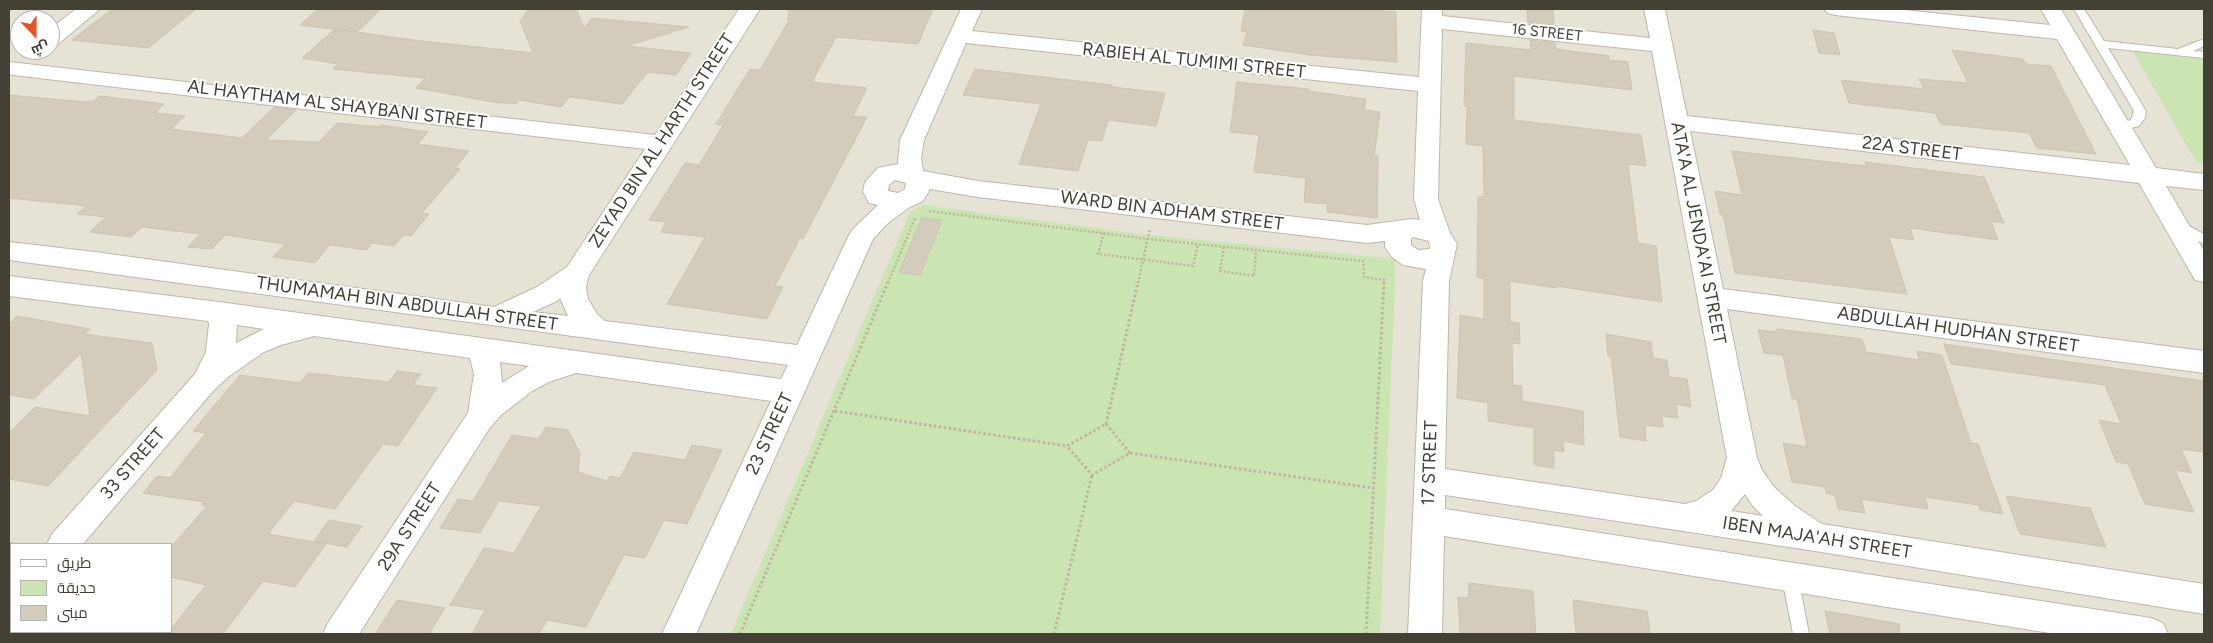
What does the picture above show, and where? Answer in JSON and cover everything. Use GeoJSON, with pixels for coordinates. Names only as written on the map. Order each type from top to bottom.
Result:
{"type":"FeatureCollection","features":[{"type":"Feature","properties":{"kind":"street"},"geometry":{"type":"LineString","coordinates":[[60,31],[89,9]]}},
{"type":"Feature","properties":{"kind":"street","name":"ZEYAD BIN AL HARTH STREET"},"geometry":{"type":"LineString","coordinates":[[598,330],[579,311],[574,299],[573,287],[576,274],[748,9]]}},
{"type":"Feature","properties":{"kind":"street"},"geometry":{"type":"LineString","coordinates":[[881,183],[885,200],[914,196],[909,158],[912,140],[971,9]]}},
{"type":"Feature","properties":{"kind":"street","name":"ATA'A AL JENDA'AI STREET"},"geometry":{"type":"LineString","coordinates":[[1655,9],[1742,458],[1750,477],[1764,497],[1784,515],[1815,537]]}},
{"type":"Feature","properties":{"kind":"street"},"geometry":{"type":"LineString","coordinates":[[1835,9],[2065,33]]}},
{"type":"Feature","properties":{"kind":"street"},"geometry":{"type":"LineString","coordinates":[[2051,9],[2204,273]]}},
{"type":"Feature","properties":{"kind":"street"},"geometry":{"type":"LineString","coordinates":[[1432,15],[1426,199],[1421,214],[1407,240],[1436,292]]}},
{"type":"Feature","properties":{"kind":"street","name":"16 STREET"},"geometry":{"type":"LineString","coordinates":[[1432,15],[1662,46]]}},
{"type":"Feature","properties":{"kind":"street","name":"RABIEH AL TUMIMI STREET"},"geometry":{"type":"LineString","coordinates":[[958,36],[1430,85]]}},
{"type":"Feature","properties":{"kind":"street"},"geometry":{"type":"LineString","coordinates":[[11,69],[23,60]]}},
{"type":"Feature","properties":{"kind":"street","name":"AL HAYTHAM AL SHAYBANI STREET"},"geometry":{"type":"LineString","coordinates":[[11,69],[661,143]]}},
{"type":"Feature","properties":{"kind":"street","name":"22A STREET"},"geometry":{"type":"LineString","coordinates":[[1677,122],[2204,182]]}},
{"type":"Feature","properties":{"kind":"street","name":"23 STREET"},"geometry":{"type":"LineString","coordinates":[[679,634],[862,235],[866,214],[881,183],[912,140]]}},
{"type":"Feature","properties":{"kind":"street","name":"WARD BIN ADHAM STREET"},"geometry":{"type":"LineString","coordinates":[[914,196],[942,190],[978,189],[1407,240],[1426,229],[1440,244]]}},
{"type":"Feature","properties":{"kind":"street","name":"23 STREET"},"geometry":{"type":"LineString","coordinates":[[862,235],[880,216],[914,196]]}},
{"type":"Feature","properties":{"kind":"street"},"geometry":{"type":"LineString","coordinates":[[1426,199],[1440,244]]}},
{"type":"Feature","properties":{"kind":"street","name":"17 STREET"},"geometry":{"type":"LineString","coordinates":[[1425,634],[1436,292],[1440,244]]}},
{"type":"Feature","properties":{"kind":"street","name":"THUMAMAH BIN ABDULLAH STREET"},"geometry":{"type":"LineString","coordinates":[[9,252],[96,261],[496,317],[806,357]]}},
{"type":"Feature","properties":{"kind":"street","name":"ZEYAD BIN AL HARTH STREET"},"geometry":{"type":"LineString","coordinates":[[496,317],[547,294],[576,274]]}},
{"type":"Feature","properties":{"kind":"street","name":"THUMAMAH BIN ABDULLAH STREET"},"geometry":{"type":"LineString","coordinates":[[9,286],[219,312],[790,392]]}},
{"type":"Feature","properties":{"kind":"street","name":"ABDULLAH HUDHAN STREET"},"geometry":{"type":"LineString","coordinates":[[1711,297],[2204,362]]}},
{"type":"Feature","properties":{"kind":"street","name":"33 STREET"},"geometry":{"type":"LineString","coordinates":[[203,383],[220,352],[223,324],[219,312]]}},
{"type":"Feature","properties":{"kind":"street","name":"33 STREET"},"geometry":{"type":"LineString","coordinates":[[64,543],[203,383],[235,356],[254,346],[281,334],[314,326]]}},
{"type":"Feature","properties":{"kind":"street","name":"29A STREET"},"geometry":{"type":"LineString","coordinates":[[479,420],[485,404],[488,374],[486,361],[480,349]]}},
{"type":"Feature","properties":{"kind":"street","name":"29A STREET"},"geometry":{"type":"LineString","coordinates":[[340,634],[479,420],[491,407],[522,383],[548,370],[576,362]]}},
{"type":"Feature","properties":{"kind":"street","name":"ATA'A AL JENDA'AI STREET"},"geometry":{"type":"LineString","coordinates":[[1685,518],[1708,510],[1724,498],[1735,483],[1742,458]]}},
{"type":"Feature","properties":{"kind":"street","name":"IBEN MAJA'AH STREET"},"geometry":{"type":"LineString","coordinates":[[1430,480],[1815,537],[2204,599]]}},
{"type":"Feature","properties":{"kind":"street"},"geometry":{"type":"LineString","coordinates":[[1429,520],[2151,634]]}},
{"type":"Feature","properties":{"kind":"lane"},"geometry":{"type":"LineString","coordinates":[[2079,9],[2140,111],[2136,123],[2120,128]]}},
{"type":"Feature","properties":{"kind":"lane"},"geometry":{"type":"LineString","coordinates":[[2179,52],[2204,42]]}},
{"type":"Feature","properties":{"kind":"lane"},"geometry":{"type":"LineString","coordinates":[[2100,44],[2204,55]]}},
{"type":"Feature","properties":{"kind":"lane"},"geometry":{"type":"LineString","coordinates":[[2174,222],[2204,240]]}},
{"type":"Feature","properties":{"kind":"lane"},"geometry":{"type":"LineString","coordinates":[[1790,577],[1801,634]]}},
{"type":"Feature","properties":{"kind":"path"},"geometry":{"type":"LineString","coordinates":[[740,634],[835,411],[914,196],[932,211],[1148,239],[1363,261],[1364,277],[1384,280],[1366,634]]}},
{"type":"Feature","properties":{"kind":"path"},"geometry":{"type":"LineString","coordinates":[[835,411],[1067,446],[1106,424],[1155,210]]}},
{"type":"Feature","properties":{"kind":"path"},"geometry":{"type":"LineString","coordinates":[[1104,233],[1098,254],[1193,266],[1198,244]]}},
{"type":"Feature","properties":{"kind":"path"},"geometry":{"type":"LineString","coordinates":[[1224,247],[1220,271],[1254,276],[1256,250]]}},
{"type":"Feature","properties":{"kind":"path"},"geometry":{"type":"LineString","coordinates":[[1106,424],[1130,453]]}},
{"type":"Feature","properties":{"kind":"path"},"geometry":{"type":"LineString","coordinates":[[1067,446],[1092,475]]}},
{"type":"Feature","properties":{"kind":"path"},"geometry":{"type":"LineString","coordinates":[[1054,634],[1092,475],[1130,453],[1373,488]]}},
{"type":"Feature","properties":{"kind":"shaded area"},"geometry":{"type":"Polygon","coordinates":[[[9,9],[2204,9],[2204,634],[9,634],[9,9]]]}},
{"type":"Feature","properties":{"kind":"green space"},"geometry":{"type":"Polygon","coordinates":[[[2133,51],[2204,59],[2204,163],[2196,162],[2133,51]]]}},
{"type":"Feature","properties":{"kind":"green space"},"geometry":{"type":"Polygon","coordinates":[[[923,205],[1149,235],[1396,259],[1380,634],[731,634],[910,212],[923,205]]]}},
{"type":"Feature","properties":{"kind":"building"},"geometry":{"type":"Polygon","coordinates":[[[112,9],[196,9],[148,48],[72,40],[112,9]]]}},
{"type":"Feature","properties":{"kind":"building"},"geometry":{"type":"Polygon","coordinates":[[[318,9],[381,9],[357,32],[300,25],[318,9]]]}},
{"type":"Feature","properties":{"kind":"building"},"geometry":{"type":"Polygon","coordinates":[[[529,9],[576,9],[584,28],[592,18],[689,27],[627,46],[691,53],[676,75],[648,72],[622,104],[569,97],[561,107],[519,100],[516,104],[493,102],[416,88],[425,78],[333,69],[338,64],[302,58],[335,29],[413,40],[533,53],[520,21],[529,9]]]}},
{"type":"Feature","properties":{"kind":"building"},"geometry":{"type":"Polygon","coordinates":[[[789,9],[933,9],[918,44],[836,37],[812,82],[867,88],[853,116],[867,117],[803,239],[800,238],[775,286],[783,287],[767,319],[667,304],[705,237],[661,232],[666,222],[649,220],[685,163],[699,165],[723,125],[716,124],[750,69],[760,70],[788,22],[789,9]]]}},
{"type":"Feature","properties":{"kind":"building"},"geometry":{"type":"Polygon","coordinates":[[[1245,9],[1358,9],[1396,12],[1397,62],[1310,55],[1243,45],[1247,32],[1241,31],[1245,9]]]}},
{"type":"Feature","properties":{"kind":"building"},"geometry":{"type":"Polygon","coordinates":[[[1527,9],[1553,9],[1554,26],[1528,23],[1527,9]]]}},
{"type":"Feature","properties":{"kind":"building"},"geometry":{"type":"Polygon","coordinates":[[[1813,30],[1834,33],[1840,55],[1819,53],[1813,30]]]}},
{"type":"Feature","properties":{"kind":"building"},"geometry":{"type":"Polygon","coordinates":[[[1530,40],[1555,43],[1556,49],[1609,56],[1609,60],[1628,62],[1632,90],[1514,76],[1514,120],[1641,135],[1646,166],[1628,164],[1638,243],[1656,246],[1662,302],[1510,281],[1510,322],[1519,323],[1520,344],[1512,343],[1513,385],[1522,386],[1522,401],[1583,411],[1584,445],[1563,441],[1564,452],[1554,450],[1554,468],[1534,465],[1534,428],[1488,421],[1488,403],[1457,398],[1460,315],[1484,319],[1484,278],[1477,277],[1478,197],[1484,197],[1483,146],[1466,144],[1467,106],[1464,106],[1466,43],[1531,50],[1530,40]]]}},
{"type":"Feature","properties":{"kind":"building"},"geometry":{"type":"Polygon","coordinates":[[[1952,50],[2023,59],[2026,64],[2051,66],[2096,154],[2037,148],[2029,133],[1941,124],[1935,113],[1849,103],[1841,80],[1924,89],[1919,79],[1968,83],[1952,50]]]}},
{"type":"Feature","properties":{"kind":"building"},"geometry":{"type":"Polygon","coordinates":[[[975,69],[1165,93],[1156,126],[1108,120],[1102,141],[1088,140],[1078,171],[1019,164],[1041,104],[963,95],[975,69]]]}},
{"type":"Feature","properties":{"kind":"building"},"geometry":{"type":"Polygon","coordinates":[[[1237,82],[1309,89],[1308,91],[1366,99],[1364,110],[1380,112],[1374,156],[1378,156],[1377,218],[1327,212],[1327,204],[1304,202],[1306,178],[1254,172],[1259,135],[1230,132],[1237,82]]]}},
{"type":"Feature","properties":{"kind":"building"},"geometry":{"type":"Polygon","coordinates":[[[9,95],[86,102],[93,101],[100,96],[164,104],[155,113],[185,116],[171,129],[242,138],[274,107],[296,110],[266,140],[319,142],[337,123],[379,127],[381,125],[428,132],[418,144],[469,151],[455,168],[460,169],[422,213],[429,214],[411,236],[404,235],[394,246],[372,243],[367,250],[330,245],[315,263],[273,257],[285,244],[225,235],[212,249],[188,247],[200,234],[142,227],[131,237],[90,232],[106,217],[77,214],[86,206],[9,198],[9,95]]]}},
{"type":"Feature","properties":{"kind":"building"},"geometry":{"type":"Polygon","coordinates":[[[1732,151],[1866,166],[1865,162],[1984,177],[2004,223],[1991,221],[1998,240],[1910,228],[1914,240],[1889,237],[1907,294],[1735,273],[1723,215],[1720,214],[1715,191],[1742,195],[1732,151]]]}},
{"type":"Feature","properties":{"kind":"building"},"geometry":{"type":"Polygon","coordinates":[[[922,218],[942,220],[920,275],[899,272],[922,218]]]}},
{"type":"Feature","properties":{"kind":"building"},"geometry":{"type":"Polygon","coordinates":[[[17,316],[90,329],[84,334],[152,343],[157,370],[48,486],[9,479],[9,433],[35,407],[90,416],[81,353],[34,399],[9,395],[9,324],[17,316]]]}},
{"type":"Feature","properties":{"kind":"building"},"geometry":{"type":"Polygon","coordinates":[[[1777,329],[1862,339],[1866,352],[1919,360],[1917,351],[1942,355],[1971,443],[1978,444],[2003,514],[1980,510],[1978,505],[1925,497],[1928,509],[1861,499],[1865,513],[1838,509],[1835,495],[1826,493],[1825,487],[1792,482],[1783,443],[1807,447],[1797,399],[1792,399],[1783,355],[1764,353],[1758,330],[1778,332],[1777,329]]]}},
{"type":"Feature","properties":{"kind":"building"},"geometry":{"type":"Polygon","coordinates":[[[1606,334],[1651,342],[1653,358],[1667,360],[1669,377],[1687,379],[1691,407],[1676,404],[1678,418],[1662,416],[1663,427],[1645,425],[1646,441],[1620,437],[1611,356],[1608,356],[1606,334]]]}},
{"type":"Feature","properties":{"kind":"building"},"geometry":{"type":"Polygon","coordinates":[[[1944,344],[2204,381],[2204,452],[2181,449],[2192,473],[2175,470],[2194,512],[2145,504],[2128,464],[2116,462],[2099,420],[2121,424],[2105,385],[1951,364],[1944,344]]]}},
{"type":"Feature","properties":{"kind":"building"},"geometry":{"type":"Polygon","coordinates":[[[397,371],[421,374],[413,385],[437,388],[398,446],[383,444],[335,509],[294,501],[268,534],[326,544],[295,587],[263,581],[223,634],[167,634],[172,633],[172,628],[206,585],[172,577],[172,546],[207,506],[201,505],[204,502],[143,493],[157,476],[170,478],[206,433],[193,431],[240,375],[300,383],[308,373],[389,382],[397,371]]]}},
{"type":"Feature","properties":{"kind":"building"},"geometry":{"type":"Polygon","coordinates":[[[546,427],[568,430],[580,453],[578,472],[607,481],[610,476],[620,478],[634,452],[685,460],[692,445],[722,450],[687,524],[664,520],[645,558],[624,555],[586,627],[547,620],[539,634],[472,634],[485,610],[450,605],[484,548],[514,553],[541,506],[499,501],[480,533],[440,528],[458,499],[473,501],[512,435],[538,439],[546,427]]]}},
{"type":"Feature","properties":{"kind":"building"},"geometry":{"type":"Polygon","coordinates":[[[2006,496],[2090,508],[2106,547],[2020,534],[2006,496]]]}},
{"type":"Feature","properties":{"kind":"building"},"geometry":{"type":"Polygon","coordinates":[[[329,520],[362,526],[347,547],[314,541],[329,520]]]}},
{"type":"Feature","properties":{"kind":"building"},"geometry":{"type":"Polygon","coordinates":[[[1469,583],[1533,591],[1536,634],[1460,634],[1458,597],[1468,598],[1469,583]]]}},
{"type":"Feature","properties":{"kind":"building"},"geometry":{"type":"Polygon","coordinates":[[[397,600],[445,608],[429,634],[375,634],[397,600]]]}},
{"type":"Feature","properties":{"kind":"building"},"geometry":{"type":"Polygon","coordinates":[[[1573,600],[1647,611],[1650,634],[1576,634],[1573,600]]]}},
{"type":"Feature","properties":{"kind":"building"},"geometry":{"type":"Polygon","coordinates":[[[1825,611],[1900,624],[1899,634],[1830,634],[1825,611]]]}}]}
